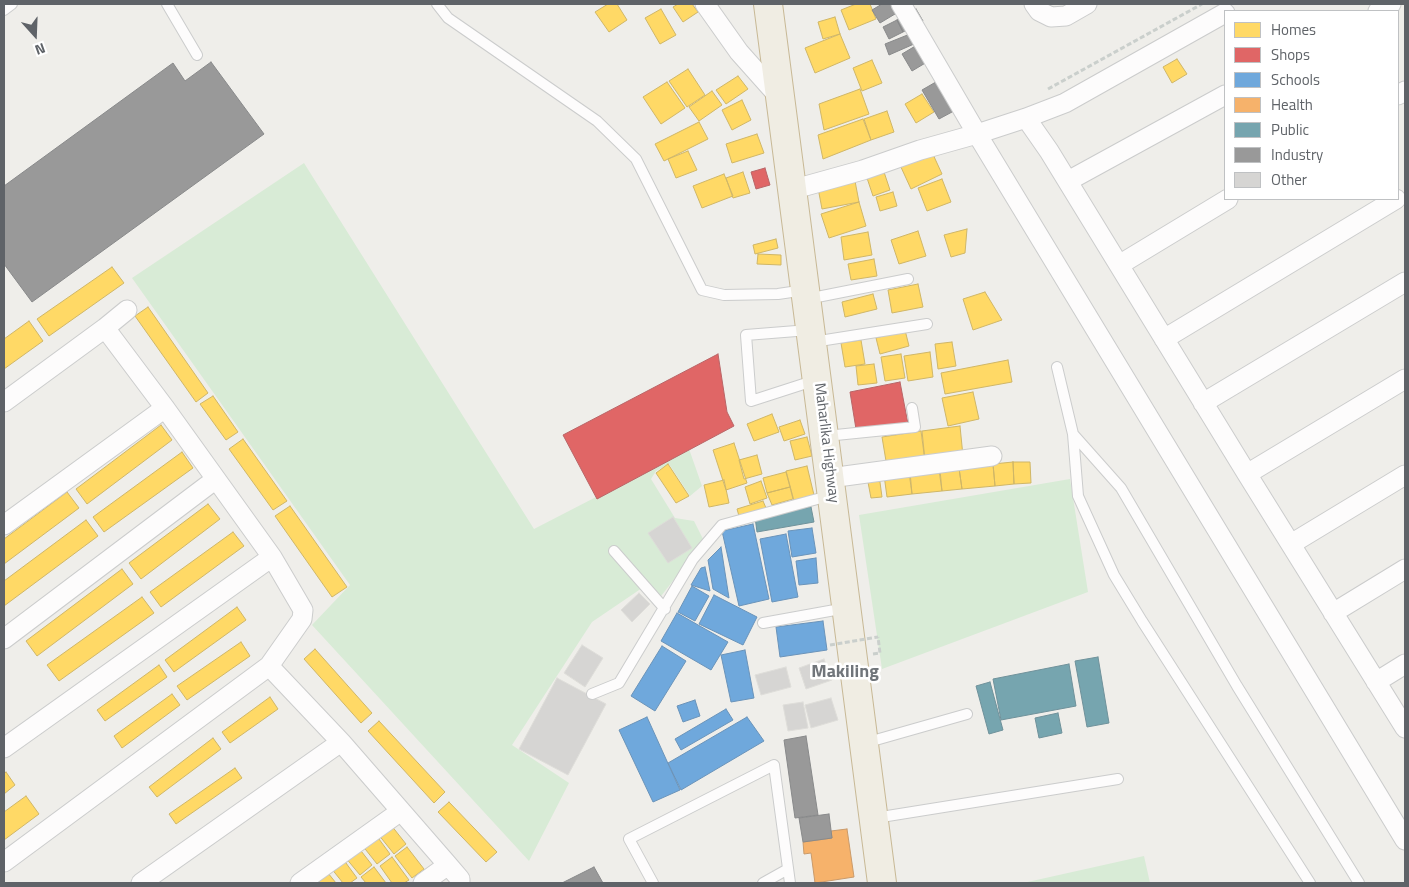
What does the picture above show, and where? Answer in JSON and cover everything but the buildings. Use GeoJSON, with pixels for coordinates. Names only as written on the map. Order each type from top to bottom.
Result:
{"type":"FeatureCollection","features":[{"type":"Feature","properties":{"kind":"highway","name":"Maharlika Highway"},"geometry":{"type":"LineString","coordinates":[[768,4],[882,883]]}},
{"type":"Feature","properties":{"kind":"street"},"geometry":{"type":"LineString","coordinates":[[705,4],[739,52],[780,98]]}},
{"type":"Feature","properties":{"kind":"street"},"geometry":{"type":"LineString","coordinates":[[901,4],[977,134],[1405,840]]}},
{"type":"Feature","properties":{"kind":"street"},"geometry":{"type":"LineString","coordinates":[[1034,4],[1039,11],[1051,17],[1066,16],[1087,4]]}},
{"type":"Feature","properties":{"kind":"street"},"geometry":{"type":"LineString","coordinates":[[1230,10],[1241,4]]}},
{"type":"Feature","properties":{"kind":"street"},"geometry":{"type":"LineString","coordinates":[[1380,10],[1391,4]]}},
{"type":"Feature","properties":{"kind":"street"},"geometry":{"type":"LineString","coordinates":[[791,190],[863,170],[920,150],[977,134],[1065,103],[1224,13]]}},
{"type":"Feature","properties":{"kind":"street"},"geometry":{"type":"LineString","coordinates":[[1068,181],[1224,96]]}},
{"type":"Feature","properties":{"kind":"street"},"geometry":{"type":"LineString","coordinates":[[1026,118],[1068,181],[1203,403],[1405,728]]}},
{"type":"Feature","properties":{"kind":"street"},"geometry":{"type":"LineString","coordinates":[[1119,265],[1226,200]]}},
{"type":"Feature","properties":{"kind":"street"},"geometry":{"type":"LineString","coordinates":[[1164,339],[1394,200]]}},
{"type":"Feature","properties":{"kind":"street"},"geometry":{"type":"LineString","coordinates":[[1203,403],[1405,282]]}},
{"type":"Feature","properties":{"kind":"street"},"geometry":{"type":"LineString","coordinates":[[4,402],[127,310]]}},
{"type":"Feature","properties":{"kind":"street"},"geometry":{"type":"LineString","coordinates":[[4,862],[269,666],[302,619],[303,610],[272,557],[105,328]]}},
{"type":"Feature","properties":{"kind":"street"},"geometry":{"type":"LineString","coordinates":[[1247,474],[1405,380]]}},
{"type":"Feature","properties":{"kind":"street"},"geometry":{"type":"LineString","coordinates":[[4,525],[165,408]]}},
{"type":"Feature","properties":{"kind":"street"},"geometry":{"type":"LineString","coordinates":[[831,486],[992,456]]}},
{"type":"Feature","properties":{"kind":"street"},"geometry":{"type":"LineString","coordinates":[[1291,544],[1405,474]]}},
{"type":"Feature","properties":{"kind":"street"},"geometry":{"type":"LineString","coordinates":[[4,639],[216,479]]}},
{"type":"Feature","properties":{"kind":"street"},"geometry":{"type":"LineString","coordinates":[[4,748],[272,557]]}},
{"type":"Feature","properties":{"kind":"street"},"geometry":{"type":"LineString","coordinates":[[1333,613],[1405,569]]}},
{"type":"Feature","properties":{"kind":"street"},"geometry":{"type":"LineString","coordinates":[[1376,682],[1405,664]]}},
{"type":"Feature","properties":{"kind":"street"},"geometry":{"type":"LineString","coordinates":[[269,666],[341,742],[460,879],[460,883]]}},
{"type":"Feature","properties":{"kind":"street"},"geometry":{"type":"LineString","coordinates":[[141,883],[341,742]]}},
{"type":"Feature","properties":{"kind":"street"},"geometry":{"type":"LineString","coordinates":[[300,883],[401,811]]}},
{"type":"Feature","properties":{"kind":"street"},"geometry":{"type":"LineString","coordinates":[[423,883],[448,865]]}},
{"type":"Feature","properties":{"kind":"lane"},"geometry":{"type":"LineString","coordinates":[[4,10],[12,4]]}},
{"type":"Feature","properties":{"kind":"lane"},"geometry":{"type":"LineString","coordinates":[[167,4],[198,55]]}},
{"type":"Feature","properties":{"kind":"lane"},"geometry":{"type":"LineString","coordinates":[[437,4],[448,18],[597,121],[636,159],[702,290],[724,295],[806,294],[908,279]]}},
{"type":"Feature","properties":{"kind":"lane"},"geometry":{"type":"LineString","coordinates":[[818,380],[751,401],[746,335],[811,336],[927,324]]}},
{"type":"Feature","properties":{"kind":"lane"},"geometry":{"type":"LineString","coordinates":[[1057,367],[1073,434],[1078,496],[1114,574],[1310,883]]}},
{"type":"Feature","properties":{"kind":"lane"},"geometry":{"type":"LineString","coordinates":[[824,436],[915,426],[912,408]]}},
{"type":"Feature","properties":{"kind":"lane"},"geometry":{"type":"LineString","coordinates":[[1073,434],[1121,488],[1237,686],[1359,883]]}},
{"type":"Feature","properties":{"kind":"lane"},"geometry":{"type":"LineString","coordinates":[[592,694],[619,682],[693,560],[722,525],[831,486]]}},
{"type":"Feature","properties":{"kind":"lane"},"geometry":{"type":"LineString","coordinates":[[614,551],[664,609]]}},
{"type":"Feature","properties":{"kind":"lane"},"geometry":{"type":"LineString","coordinates":[[763,623],[847,608]]}},
{"type":"Feature","properties":{"kind":"lane"},"geometry":{"type":"LineString","coordinates":[[864,743],[968,714]]}},
{"type":"Feature","properties":{"kind":"lane"},"geometry":{"type":"LineString","coordinates":[[653,883],[629,839],[774,765],[790,883]]}},
{"type":"Feature","properties":{"kind":"lane"},"geometry":{"type":"LineString","coordinates":[[873,818],[1118,779]]}},
{"type":"Feature","properties":{"kind":"lane"},"geometry":{"type":"LineString","coordinates":[[763,883],[788,869]]}},
{"type":"Feature","properties":{"kind":"path"},"geometry":{"type":"LineString","coordinates":[[830,645],[878,637],[880,653]]}},
{"type":"Feature","properties":{"kind":"green space"},"geometry":{"type":"Polygon","coordinates":[[[304,163],[534,529],[631,479],[688,446],[702,486],[690,496],[669,464],[656,471],[651,479],[675,518],[694,521],[704,541],[658,600],[645,586],[592,622],[512,745],[569,783],[529,861],[312,625],[350,585],[132,278],[304,163]]]}},
{"type":"Feature","properties":{"kind":"green space"},"geometry":{"type":"Polygon","coordinates":[[[1070,479],[1088,592],[882,669],[859,515],[1070,479]]]}},
{"type":"Feature","properties":{"kind":"green space"},"geometry":{"type":"Polygon","coordinates":[[[1144,856],[1150,883],[1023,883],[1144,856]]]}},
{"type":"Feature","properties":{"kind":"district","name":"Makiling"},"geometry":{"type":"Point","coordinates":[845,673]}}]}
